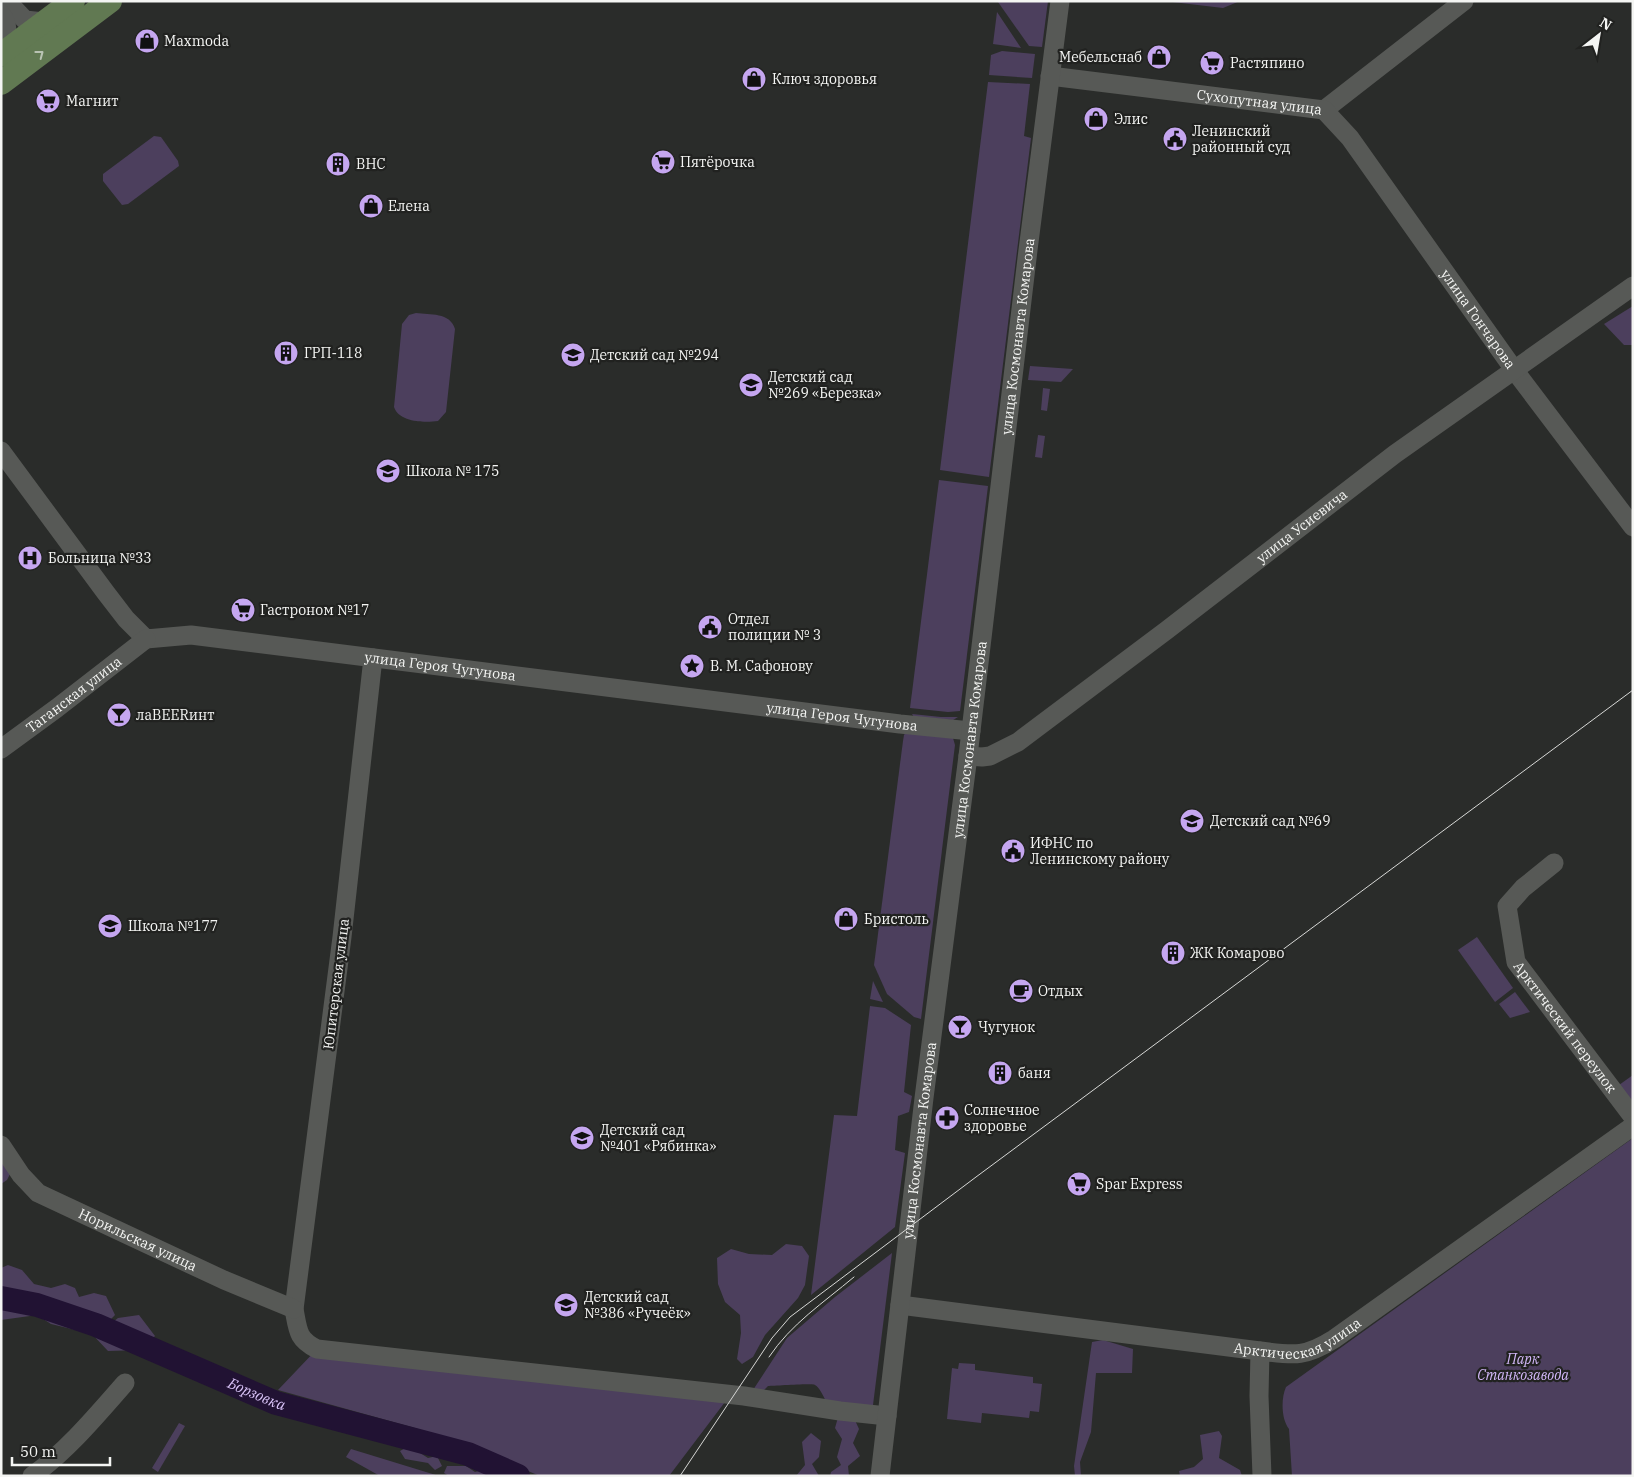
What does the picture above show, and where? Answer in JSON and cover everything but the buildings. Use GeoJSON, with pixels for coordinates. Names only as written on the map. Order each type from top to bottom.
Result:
{"type":"FeatureCollection","features":[{"type":"Feature","properties":{"kind":"main road"},"geometry":{"type":"LineString","coordinates":[[1,53],[73,1]]}},
{"type":"Feature","properties":{"kind":"main road"},"geometry":{"type":"LineString","coordinates":[[1,83],[110,1]]}},
{"type":"Feature","properties":{"kind":"street"},"geometry":{"type":"LineString","coordinates":[[7,1],[25,20],[44,22]]}},
{"type":"Feature","properties":{"kind":"street","name":"улица Космонавта Комарова"},"geometry":{"type":"LineString","coordinates":[[880,1476],[927,1069],[968,756],[1060,1]]}},
{"type":"Feature","properties":{"kind":"street","name":"Сухопутная улица"},"geometry":{"type":"LineString","coordinates":[[1050,76],[1324,110],[1464,1]]}},
{"type":"Feature","properties":{"kind":"street"},"geometry":{"type":"LineString","coordinates":[[1,14],[6,20],[8,32],[1,53]]}},
{"type":"Feature","properties":{"kind":"street","name":"улица Гончарова"},"geometry":{"type":"LineString","coordinates":[[1324,110],[1350,138],[1515,371],[1633,527]]}},
{"type":"Feature","properties":{"kind":"street","name":"улица Усиевича"},"geometry":{"type":"LineString","coordinates":[[968,756],[990,756],[1018,742],[1395,454],[1633,286]]}},
{"type":"Feature","properties":{"kind":"street"},"geometry":{"type":"LineString","coordinates":[[1,450],[126,619],[146,639]]}},
{"type":"Feature","properties":{"kind":"street","name":"улица Героя Чугунова"},"geometry":{"type":"LineString","coordinates":[[146,639],[191,635],[900,724],[971,731]]}},
{"type":"Feature","properties":{"kind":"street","name":"Таганская улица"},"geometry":{"type":"LineString","coordinates":[[1,749],[146,639]]}},
{"type":"Feature","properties":{"kind":"street","name":"Юпитерская улица"},"geometry":{"type":"LineString","coordinates":[[294,1310],[342,937],[373,658]]}},
{"type":"Feature","properties":{"kind":"street","name":"Арктический переулок"},"geometry":{"type":"LineString","coordinates":[[1554,863],[1523,888],[1507,906],[1516,962],[1633,1116]]}},
{"type":"Feature","properties":{"kind":"street","name":"Арктическая улица"},"geometry":{"type":"LineString","coordinates":[[900,1305],[1260,1351],[1295,1355],[1307,1353],[1320,1348],[1633,1126]]}},
{"type":"Feature","properties":{"kind":"street","name":"Норильская улица"},"geometry":{"type":"LineString","coordinates":[[1,1146],[21,1175],[38,1193],[218,1277],[294,1310]]}},
{"type":"Feature","properties":{"kind":"street"},"geometry":{"type":"LineString","coordinates":[[294,1310],[298,1332],[306,1343],[317,1349],[744,1396],[840,1411],[887,1416]]}},
{"type":"Feature","properties":{"kind":"street"},"geometry":{"type":"LineString","coordinates":[[1260,1351],[1259,1396],[1262,1476]]}},
{"type":"Feature","properties":{"kind":"street"},"geometry":{"type":"LineString","coordinates":[[32,1476],[50,1463],[125,1383]]}},
{"type":"Feature","properties":{"kind":"green space"},"geometry":{"type":"Polygon","coordinates":[[[1048,1],[1042,47],[1029,46],[998,2],[1048,1]]]}},
{"type":"Feature","properties":{"kind":"green space"},"geometry":{"type":"Polygon","coordinates":[[[1164,1],[1240,1],[1223,8],[1164,1]]]}},
{"type":"Feature","properties":{"kind":"green space"},"geometry":{"type":"Polygon","coordinates":[[[997,12],[1021,48],[993,44],[997,12]]]}},
{"type":"Feature","properties":{"kind":"green space"},"geometry":{"type":"Polygon","coordinates":[[[1002,51],[1035,54],[1032,78],[989,75],[991,55],[1002,51]]]}},
{"type":"Feature","properties":{"kind":"green space"},"geometry":{"type":"Polygon","coordinates":[[[988,82],[1030,84],[1024,136],[1031,138],[989,477],[940,470],[988,82]]]}},
{"type":"Feature","properties":{"kind":"green space"},"geometry":{"type":"Polygon","coordinates":[[[154,136],[161,137],[178,161],[179,166],[128,204],[122,205],[103,181],[103,174],[154,136]]]}},
{"type":"Feature","properties":{"kind":"green space"},"geometry":{"type":"Polygon","coordinates":[[[1633,306],[1633,345],[1624,345],[1604,324],[1633,306]]]}},
{"type":"Feature","properties":{"kind":"green space"},"geometry":{"type":"Polygon","coordinates":[[[416,313],[444,317],[449,320],[455,329],[446,412],[438,421],[426,422],[406,419],[394,407],[402,324],[409,315],[416,313]]]}},
{"type":"Feature","properties":{"kind":"green space"},"geometry":{"type":"Polygon","coordinates":[[[1030,366],[1073,369],[1061,382],[1028,380],[1030,366]]]}},
{"type":"Feature","properties":{"kind":"green space"},"geometry":{"type":"Polygon","coordinates":[[[1043,388],[1050,389],[1047,411],[1041,410],[1043,388]]]}},
{"type":"Feature","properties":{"kind":"green space"},"geometry":{"type":"Polygon","coordinates":[[[1038,435],[1045,436],[1042,458],[1035,457],[1038,435]]]}},
{"type":"Feature","properties":{"kind":"green space"},"geometry":{"type":"Polygon","coordinates":[[[939,480],[988,486],[960,711],[948,712],[910,708],[939,480]]]}},
{"type":"Feature","properties":{"kind":"green space"},"geometry":{"type":"Polygon","coordinates":[[[912,714],[958,717],[953,720],[914,717],[912,714]]]}},
{"type":"Feature","properties":{"kind":"green space"},"geometry":{"type":"Polygon","coordinates":[[[907,731],[953,738],[955,745],[921,1019],[914,1017],[887,994],[874,965],[903,741],[907,731]]]}},
{"type":"Feature","properties":{"kind":"green space"},"geometry":{"type":"Polygon","coordinates":[[[1477,937],[1513,988],[1495,1002],[1458,950],[1477,937]]]}},
{"type":"Feature","properties":{"kind":"green space"},"geometry":{"type":"Polygon","coordinates":[[[873,981],[883,1002],[870,999],[873,981]]]}},
{"type":"Feature","properties":{"kind":"green space"},"geometry":{"type":"Polygon","coordinates":[[[1515,992],[1530,1012],[1510,1018],[1499,1004],[1515,992]]]}},
{"type":"Feature","properties":{"kind":"green space"},"geometry":{"type":"Polygon","coordinates":[[[870,1006],[885,1008],[911,1025],[904,1092],[912,1096],[909,1112],[898,1116],[895,1150],[905,1153],[895,1227],[811,1295],[834,1115],[857,1116],[870,1006]]]}},
{"type":"Feature","properties":{"kind":"green space"},"geometry":{"type":"Polygon","coordinates":[[[1633,1075],[1633,1102],[1619,1085],[1633,1075]]]}},
{"type":"Feature","properties":{"kind":"green space","name":"Парк Станкозавода"},"geometry":{"type":"Polygon","coordinates":[[[1633,1138],[1633,1476],[1292,1476],[1289,1429],[1284,1420],[1283,1408],[1283,1397],[1286,1387],[1633,1138]]]}},
{"type":"Feature","properties":{"kind":"green space"},"geometry":{"type":"Polygon","coordinates":[[[1,1150],[13,1168],[7,1180],[1,1184],[1,1150]]]}},
{"type":"Feature","properties":{"kind":"green space"},"geometry":{"type":"Polygon","coordinates":[[[786,1244],[802,1246],[809,1256],[805,1285],[798,1298],[765,1335],[753,1357],[742,1364],[737,1359],[741,1333],[740,1315],[725,1302],[718,1284],[717,1258],[731,1249],[749,1254],[772,1255],[786,1244]]]}},
{"type":"Feature","properties":{"kind":"green space"},"geometry":{"type":"Polygon","coordinates":[[[892,1253],[873,1405],[860,1408],[826,1401],[818,1388],[812,1384],[768,1386],[762,1392],[753,1390],[787,1338],[835,1297],[892,1253]]]}},
{"type":"Feature","properties":{"kind":"green space"},"geometry":{"type":"Polygon","coordinates":[[[8,1265],[22,1270],[34,1284],[51,1288],[65,1284],[75,1288],[79,1297],[94,1293],[106,1296],[115,1315],[105,1325],[76,1315],[48,1298],[29,1293],[10,1298],[1,1296],[1,1268],[8,1265]]]}},
{"type":"Feature","properties":{"kind":"green space"},"geometry":{"type":"Polygon","coordinates":[[[1,1302],[8,1306],[36,1308],[57,1315],[65,1320],[83,1322],[102,1331],[118,1318],[139,1315],[155,1336],[141,1350],[108,1351],[92,1334],[51,1324],[37,1315],[1,1320],[1,1302]]]}},
{"type":"Feature","properties":{"kind":"green space"},"geometry":{"type":"Polygon","coordinates":[[[1103,1340],[1133,1349],[1132,1373],[1096,1373],[1091,1432],[1080,1462],[1081,1476],[1075,1476],[1074,1466],[1092,1342],[1103,1340]]]}},
{"type":"Feature","properties":{"kind":"green space"},"geometry":{"type":"Polygon","coordinates":[[[317,1349],[728,1398],[669,1476],[540,1476],[460,1443],[415,1428],[278,1390],[317,1349]]]}},
{"type":"Feature","properties":{"kind":"green space"},"geometry":{"type":"Polygon","coordinates":[[[959,1363],[975,1364],[975,1370],[1033,1377],[1033,1383],[1042,1384],[1039,1412],[1030,1411],[1029,1418],[982,1413],[981,1423],[947,1419],[952,1368],[958,1369],[959,1363]]]}},
{"type":"Feature","properties":{"kind":"green space"},"geometry":{"type":"Polygon","coordinates":[[[839,1414],[853,1416],[859,1429],[853,1443],[860,1456],[848,1466],[849,1476],[830,1476],[831,1472],[841,1465],[837,1457],[842,1439],[835,1428],[839,1414]]]}},
{"type":"Feature","properties":{"kind":"green space"},"geometry":{"type":"Polygon","coordinates":[[[179,1423],[185,1426],[158,1472],[152,1468],[179,1423]]]}},
{"type":"Feature","properties":{"kind":"green space"},"geometry":{"type":"Polygon","coordinates":[[[1219,1431],[1222,1436],[1219,1458],[1240,1470],[1242,1476],[1180,1476],[1179,1471],[1194,1467],[1203,1459],[1200,1435],[1219,1431]]]}},
{"type":"Feature","properties":{"kind":"green space"},"geometry":{"type":"Polygon","coordinates":[[[811,1433],[821,1441],[819,1457],[812,1464],[819,1476],[796,1476],[805,1465],[802,1442],[811,1433]]]}},
{"type":"Feature","properties":{"kind":"green space"},"geometry":{"type":"Polygon","coordinates":[[[409,1446],[428,1458],[437,1456],[442,1466],[435,1470],[428,1463],[405,1459],[400,1451],[409,1446]]]}},
{"type":"Feature","properties":{"kind":"green space"},"geometry":{"type":"Polygon","coordinates":[[[351,1449],[439,1476],[380,1476],[346,1457],[351,1449]]]}},
{"type":"Feature","properties":{"kind":"green space"},"geometry":{"type":"Polygon","coordinates":[[[447,1466],[466,1466],[475,1472],[486,1469],[494,1476],[449,1476],[444,1473],[447,1466]]]}},
{"type":"Feature","properties":{"kind":"waterway","name":"Борзовка"},"geometry":{"type":"LineString","coordinates":[[1,1298],[37,1305],[96,1325],[276,1403],[468,1454],[518,1476]]}},
{"type":"Feature","properties":{"kind":"tram line"},"geometry":{"type":"LineString","coordinates":[[680,1476],[772,1338],[790,1317],[1633,690]]}},
{"type":"Feature","properties":{"kind":"tram line"},"geometry":{"type":"LineString","coordinates":[[769,1357],[797,1324],[854,1277]]}},
{"type":"Feature","properties":{"kind":"place","name":"Maxmoda"},"geometry":{"type":"Point","coordinates":[147,41]}},
{"type":"Feature","properties":{"kind":"place","name":"Мебельснаб"},"geometry":{"type":"Point","coordinates":[1159,57]}},
{"type":"Feature","properties":{"kind":"place","name":"Растяпино"},"geometry":{"type":"Point","coordinates":[1212,63]}},
{"type":"Feature","properties":{"kind":"place","name":"Ключ здоровья"},"geometry":{"type":"Point","coordinates":[754,79]}},
{"type":"Feature","properties":{"kind":"place","name":"Магнит"},"geometry":{"type":"Point","coordinates":[48,101]}},
{"type":"Feature","properties":{"kind":"place","name":"Элис"},"geometry":{"type":"Point","coordinates":[1096,119]}},
{"type":"Feature","properties":{"kind":"place","name":"Ленинский районный суд"},"geometry":{"type":"Point","coordinates":[1175,139]}},
{"type":"Feature","properties":{"kind":"place","name":"Пятёрочка"},"geometry":{"type":"Point","coordinates":[663,162]}},
{"type":"Feature","properties":{"kind":"place","name":"ВНС"},"geometry":{"type":"Point","coordinates":[338,164]}},
{"type":"Feature","properties":{"kind":"place","name":"Елена"},"geometry":{"type":"Point","coordinates":[371,206]}},
{"type":"Feature","properties":{"kind":"place","name":"ГРП-118"},"geometry":{"type":"Point","coordinates":[286,353]}},
{"type":"Feature","properties":{"kind":"place","name":"Детский сад №294"},"geometry":{"type":"Point","coordinates":[573,355]}},
{"type":"Feature","properties":{"kind":"place","name":"Детский сад №269 «Березка»"},"geometry":{"type":"Point","coordinates":[751,385]}},
{"type":"Feature","properties":{"kind":"place","name":"Школа № 175"},"geometry":{"type":"Point","coordinates":[388,471]}},
{"type":"Feature","properties":{"kind":"place","name":"Больница №33"},"geometry":{"type":"Point","coordinates":[30,558]}},
{"type":"Feature","properties":{"kind":"place","name":"Гастроном №17"},"geometry":{"type":"Point","coordinates":[243,610]}},
{"type":"Feature","properties":{"kind":"place","name":"Отдел полиции № 3"},"geometry":{"type":"Point","coordinates":[710,627]}},
{"type":"Feature","properties":{"kind":"place","name":"В. М. Сафонову"},"geometry":{"type":"Point","coordinates":[692,666]}},
{"type":"Feature","properties":{"kind":"place","name":"лаBEERинт"},"geometry":{"type":"Point","coordinates":[119,715]}},
{"type":"Feature","properties":{"kind":"place","name":"Детский сад №69"},"geometry":{"type":"Point","coordinates":[1192,821]}},
{"type":"Feature","properties":{"kind":"place","name":"ИФНС по Ленинскому району"},"geometry":{"type":"Point","coordinates":[1013,851]}},
{"type":"Feature","properties":{"kind":"place","name":"Бристоль"},"geometry":{"type":"Point","coordinates":[846,919]}},
{"type":"Feature","properties":{"kind":"place","name":"Школа №177"},"geometry":{"type":"Point","coordinates":[110,926]}},
{"type":"Feature","properties":{"kind":"place","name":"ЖК Комарово"},"geometry":{"type":"Point","coordinates":[1173,953]}},
{"type":"Feature","properties":{"kind":"place","name":"Отдых"},"geometry":{"type":"Point","coordinates":[1021,991]}},
{"type":"Feature","properties":{"kind":"place","name":"Чугунок"},"geometry":{"type":"Point","coordinates":[960,1027]}},
{"type":"Feature","properties":{"kind":"place","name":"баня"},"geometry":{"type":"Point","coordinates":[1000,1073]}},
{"type":"Feature","properties":{"kind":"place","name":"Солнечное здоровье"},"geometry":{"type":"Point","coordinates":[947,1118]}},
{"type":"Feature","properties":{"kind":"place","name":"Детский сад №401 «Рябинка»"},"geometry":{"type":"Point","coordinates":[582,1138]}},
{"type":"Feature","properties":{"kind":"place","name":"Spar Express"},"geometry":{"type":"Point","coordinates":[1079,1184]}},
{"type":"Feature","properties":{"kind":"place","name":"Детский сад №386 «Ручеёк»"},"geometry":{"type":"Point","coordinates":[566,1305]}}]}
